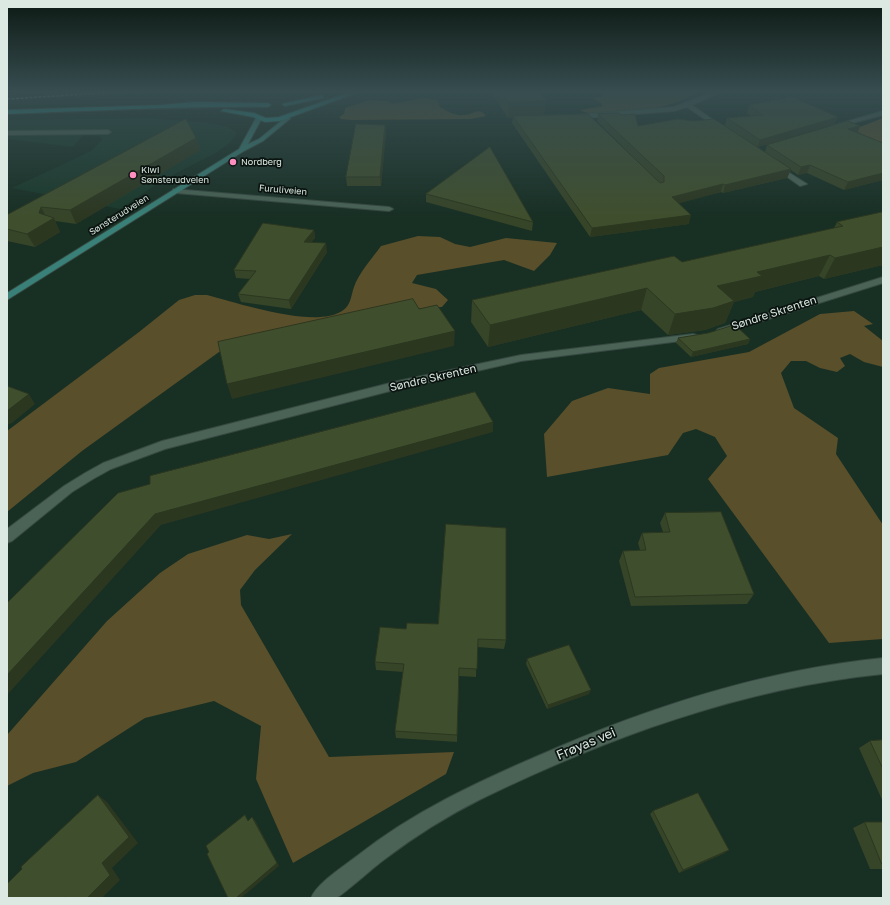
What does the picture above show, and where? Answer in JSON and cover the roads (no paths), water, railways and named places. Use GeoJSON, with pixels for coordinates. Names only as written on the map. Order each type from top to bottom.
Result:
{"type":"FeatureCollection","features":[{"type":"Feature","properties":{"kind":"main road"},"geometry":{"type":"LineString","coordinates":[[242,150],[249,134]]}},
{"type":"Feature","properties":{"kind":"main road","name":"Sønsterudveien"},"geometry":{"type":"LineString","coordinates":[[7,297],[268,134]]}},
{"type":"Feature","properties":{"kind":"street"},"geometry":{"type":"LineString","coordinates":[[766,160],[803,184]]}},
{"type":"Feature","properties":{"kind":"street","name":"Furuliveien"},"geometry":{"type":"LineString","coordinates":[[176,191],[389,209]]}},
{"type":"Feature","properties":{"kind":"street","name":"Søndre Skrenten"},"geometry":{"type":"LineString","coordinates":[[7,537],[68,490],[89,476],[107,466],[162,445],[398,385],[521,358],[631,346],[709,334],[883,280]]}},
{"type":"Feature","properties":{"kind":"street","name":"Frøyas vei"},"geometry":{"type":"LineString","coordinates":[[321,898],[357,868],[412,828],[457,802],[603,735],[708,700],[753,688],[789,680],[883,666]]}},
{"type":"Feature","properties":{"kind":"place","name":"Nordberg"},"geometry":{"type":"Point","coordinates":[233,162]}},
{"type":"Feature","properties":{"kind":"place","name":"Kiwi Sønsterudveien"},"geometry":{"type":"Point","coordinates":[133,175]}}]}
